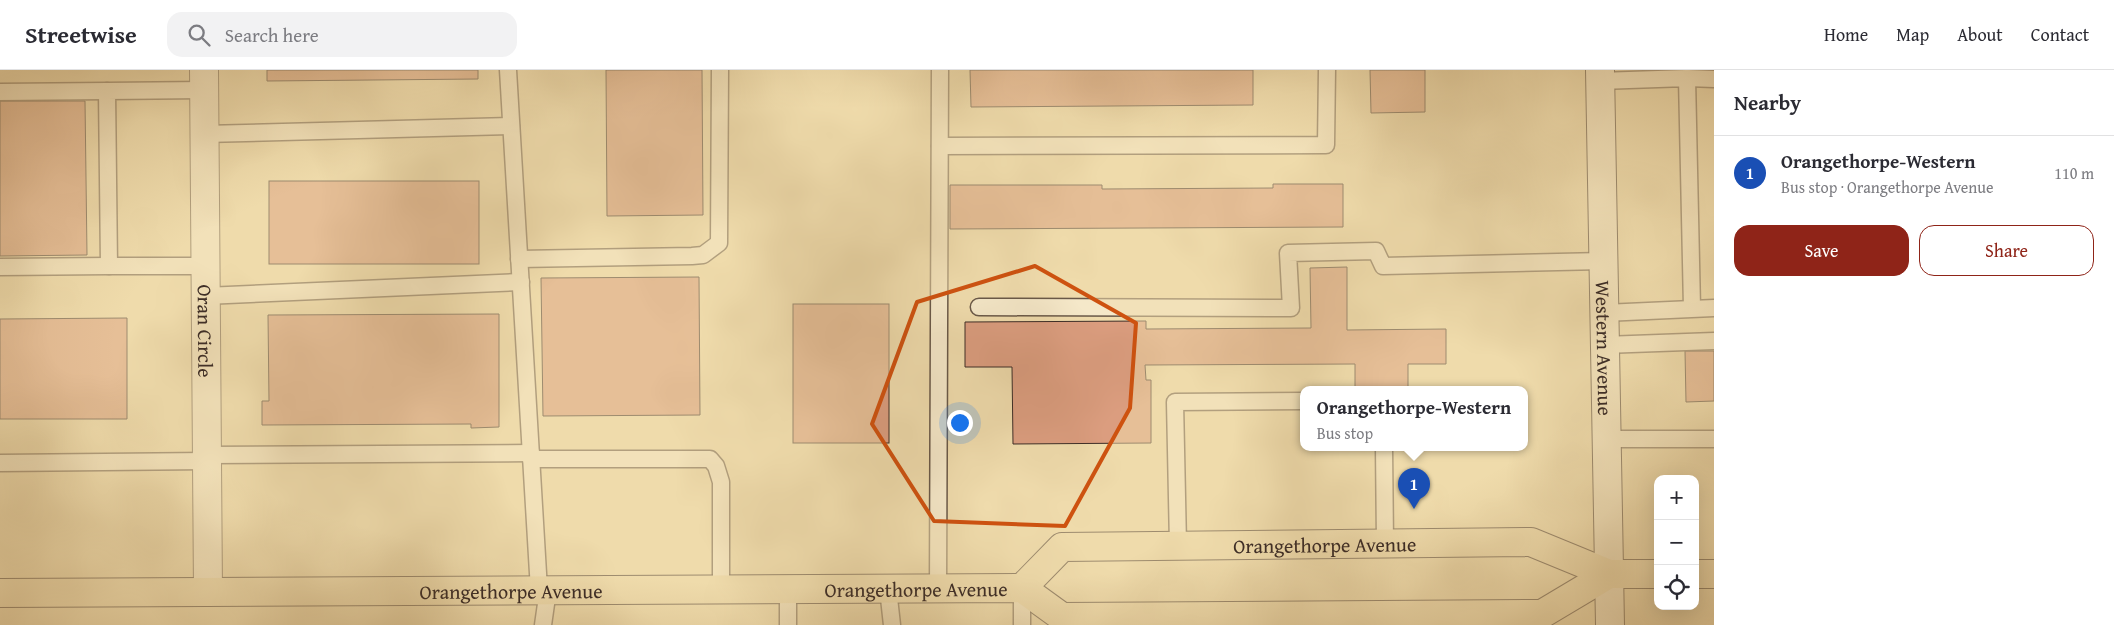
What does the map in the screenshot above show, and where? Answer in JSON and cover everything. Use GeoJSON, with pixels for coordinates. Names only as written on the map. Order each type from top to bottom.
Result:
{"type":"FeatureCollection","features":[{"type":"Feature","properties":{"kind":"main road","name":"Western Avenue"},"geometry":{"type":"LineString","coordinates":[[1600,75],[1605,439],[1610,625]]}},
{"type":"Feature","properties":{"kind":"main road","name":"Oran Circle"},"geometry":{"type":"LineString","coordinates":[[204,80],[208,592]]}},
{"type":"Feature","properties":{"kind":"main road","name":"Orangethorpe Avenue"},"geometry":{"type":"LineString","coordinates":[[1022,588],[1062,547],[1531,542],[1610,574],[1654,574]]}},
{"type":"Feature","properties":{"kind":"main road","name":"Orangethorpe Avenue"},"geometry":{"type":"LineString","coordinates":[[0,593],[1022,588],[1062,618],[1160,621],[1415,620],[1542,614],[1610,574]]}},
{"type":"Feature","properties":{"kind":"main road"},"geometry":{"type":"LineString","coordinates":[[1699,574],[1714,574]]}},
{"type":"Feature","properties":{"kind":"lane"},"geometry":{"type":"LineString","coordinates":[[508,70],[531,456],[543,590],[543,625]]}},
{"type":"Feature","properties":{"kind":"lane"},"geometry":{"type":"LineString","coordinates":[[519,258],[697,256],[703,255],[719,243],[720,70]]}},
{"type":"Feature","properties":{"kind":"lane"},"geometry":{"type":"LineString","coordinates":[[938,589],[940,70]]}},
{"type":"Feature","properties":{"kind":"lane"},"geometry":{"type":"LineString","coordinates":[[940,146],[1326,145],[1327,70]]}},
{"type":"Feature","properties":{"kind":"lane"},"geometry":{"type":"LineString","coordinates":[[1600,75],[1687,78],[1712,76]]}},
{"type":"Feature","properties":{"kind":"lane"},"geometry":{"type":"LineString","coordinates":[[1687,78],[1692,308]]}},
{"type":"Feature","properties":{"kind":"lane"},"geometry":{"type":"LineString","coordinates":[[0,92],[107,91],[204,80]]}},
{"type":"Feature","properties":{"kind":"lane"},"geometry":{"type":"LineString","coordinates":[[107,91],[109,266]]}},
{"type":"Feature","properties":{"kind":"lane"},"geometry":{"type":"LineString","coordinates":[[204,134],[511,126]]}},
{"type":"Feature","properties":{"kind":"lane"},"geometry":{"type":"LineString","coordinates":[[979,307],[1291,308],[1288,253],[1376,251],[1383,266],[1603,261]]}},
{"type":"Feature","properties":{"kind":"lane"},"geometry":{"type":"LineString","coordinates":[[0,267],[205,266]]}},
{"type":"Feature","properties":{"kind":"lane"},"geometry":{"type":"LineString","coordinates":[[206,296],[521,282]]}},
{"type":"Feature","properties":{"kind":"lane"},"geometry":{"type":"LineString","coordinates":[[1604,313],[1714,308]]}},
{"type":"Feature","properties":{"kind":"lane"},"geometry":{"type":"LineString","coordinates":[[1604,345],[1714,341]]}},
{"type":"Feature","properties":{"kind":"lane"},"geometry":{"type":"LineString","coordinates":[[1178,545],[1176,402],[1300,401]]}},
{"type":"Feature","properties":{"kind":"lane"},"geometry":{"type":"LineString","coordinates":[[1605,439],[1714,439]]}},
{"type":"Feature","properties":{"kind":"lane"},"geometry":{"type":"LineString","coordinates":[[1384,451],[1385,543]]}},
{"type":"Feature","properties":{"kind":"lane"},"geometry":{"type":"LineString","coordinates":[[0,463],[208,458],[531,456],[710,459],[716,466],[720,482],[721,590]]}},
{"type":"Feature","properties":{"kind":"lane"},"geometry":{"type":"LineString","coordinates":[[1022,588],[1022,625]]}},
{"type":"Feature","properties":{"kind":"lane"},"geometry":{"type":"LineString","coordinates":[[788,589],[788,625]]}},
{"type":"Feature","properties":{"kind":"lane"},"geometry":{"type":"LineString","coordinates":[[888,589],[892,625]]}},
{"type":"Feature","properties":{"kind":"highlighted area"},"geometry":{"type":"Polygon","coordinates":[[[1035,266],[1136,323],[1130,408],[1065,526],[934,521],[872,424],[917,302],[1035,266]]]}},
{"type":"Feature","properties":{"kind":"building"},"geometry":{"type":"Polygon","coordinates":[[[267,70],[478,70],[478,79],[267,81],[267,70]]]}},
{"type":"Feature","properties":{"kind":"building"},"geometry":{"type":"Polygon","coordinates":[[[606,70],[702,70],[703,215],[607,216],[606,70]]]}},
{"type":"Feature","properties":{"kind":"building"},"geometry":{"type":"Polygon","coordinates":[[[970,70],[1253,70],[1253,105],[971,107],[970,70]]]}},
{"type":"Feature","properties":{"kind":"building"},"geometry":{"type":"Polygon","coordinates":[[[1370,70],[1425,70],[1425,112],[1371,113],[1370,70]]]}},
{"type":"Feature","properties":{"kind":"building"},"geometry":{"type":"Polygon","coordinates":[[[0,101],[85,101],[87,255],[0,256],[0,101]]]}},
{"type":"Feature","properties":{"kind":"building"},"geometry":{"type":"Polygon","coordinates":[[[269,181],[479,181],[479,264],[269,264],[269,181]]]}},
{"type":"Feature","properties":{"kind":"building"},"geometry":{"type":"Polygon","coordinates":[[[1273,184],[1343,184],[1343,227],[950,229],[950,185],[1102,185],[1102,189],[1273,188],[1273,184]]]}},
{"type":"Feature","properties":{"kind":"building"},"geometry":{"type":"Polygon","coordinates":[[[1347,267],[1347,330],[1446,329],[1446,364],[1408,364],[1408,386],[1355,386],[1355,364],[1145,365],[1146,380],[1151,380],[1151,443],[1013,444],[1012,367],[965,367],[965,322],[1146,321],[1146,329],[1311,328],[1310,268],[1347,267]]]}},
{"type":"Feature","properties":{"kind":"building"},"geometry":{"type":"Polygon","coordinates":[[[699,277],[700,415],[543,416],[541,278],[699,277]]]}},
{"type":"Feature","properties":{"kind":"building"},"geometry":{"type":"Polygon","coordinates":[[[793,304],[889,304],[889,443],[793,443],[793,304]]]}},
{"type":"Feature","properties":{"kind":"building"},"geometry":{"type":"Polygon","coordinates":[[[499,314],[499,427],[471,428],[471,424],[262,425],[262,401],[269,401],[268,315],[499,314]]]}},
{"type":"Feature","properties":{"kind":"building"},"geometry":{"type":"Polygon","coordinates":[[[127,318],[127,419],[0,419],[0,319],[127,318]]]}},
{"type":"Feature","properties":{"kind":"building"},"geometry":{"type":"Polygon","coordinates":[[[1685,351],[1714,351],[1714,401],[1686,402],[1685,351]]]}},
{"type":"Feature","properties":{"kind":"place","name":"Orangethorpe-Western"},"geometry":{"type":"Point","coordinates":[1414,509]}}]}
